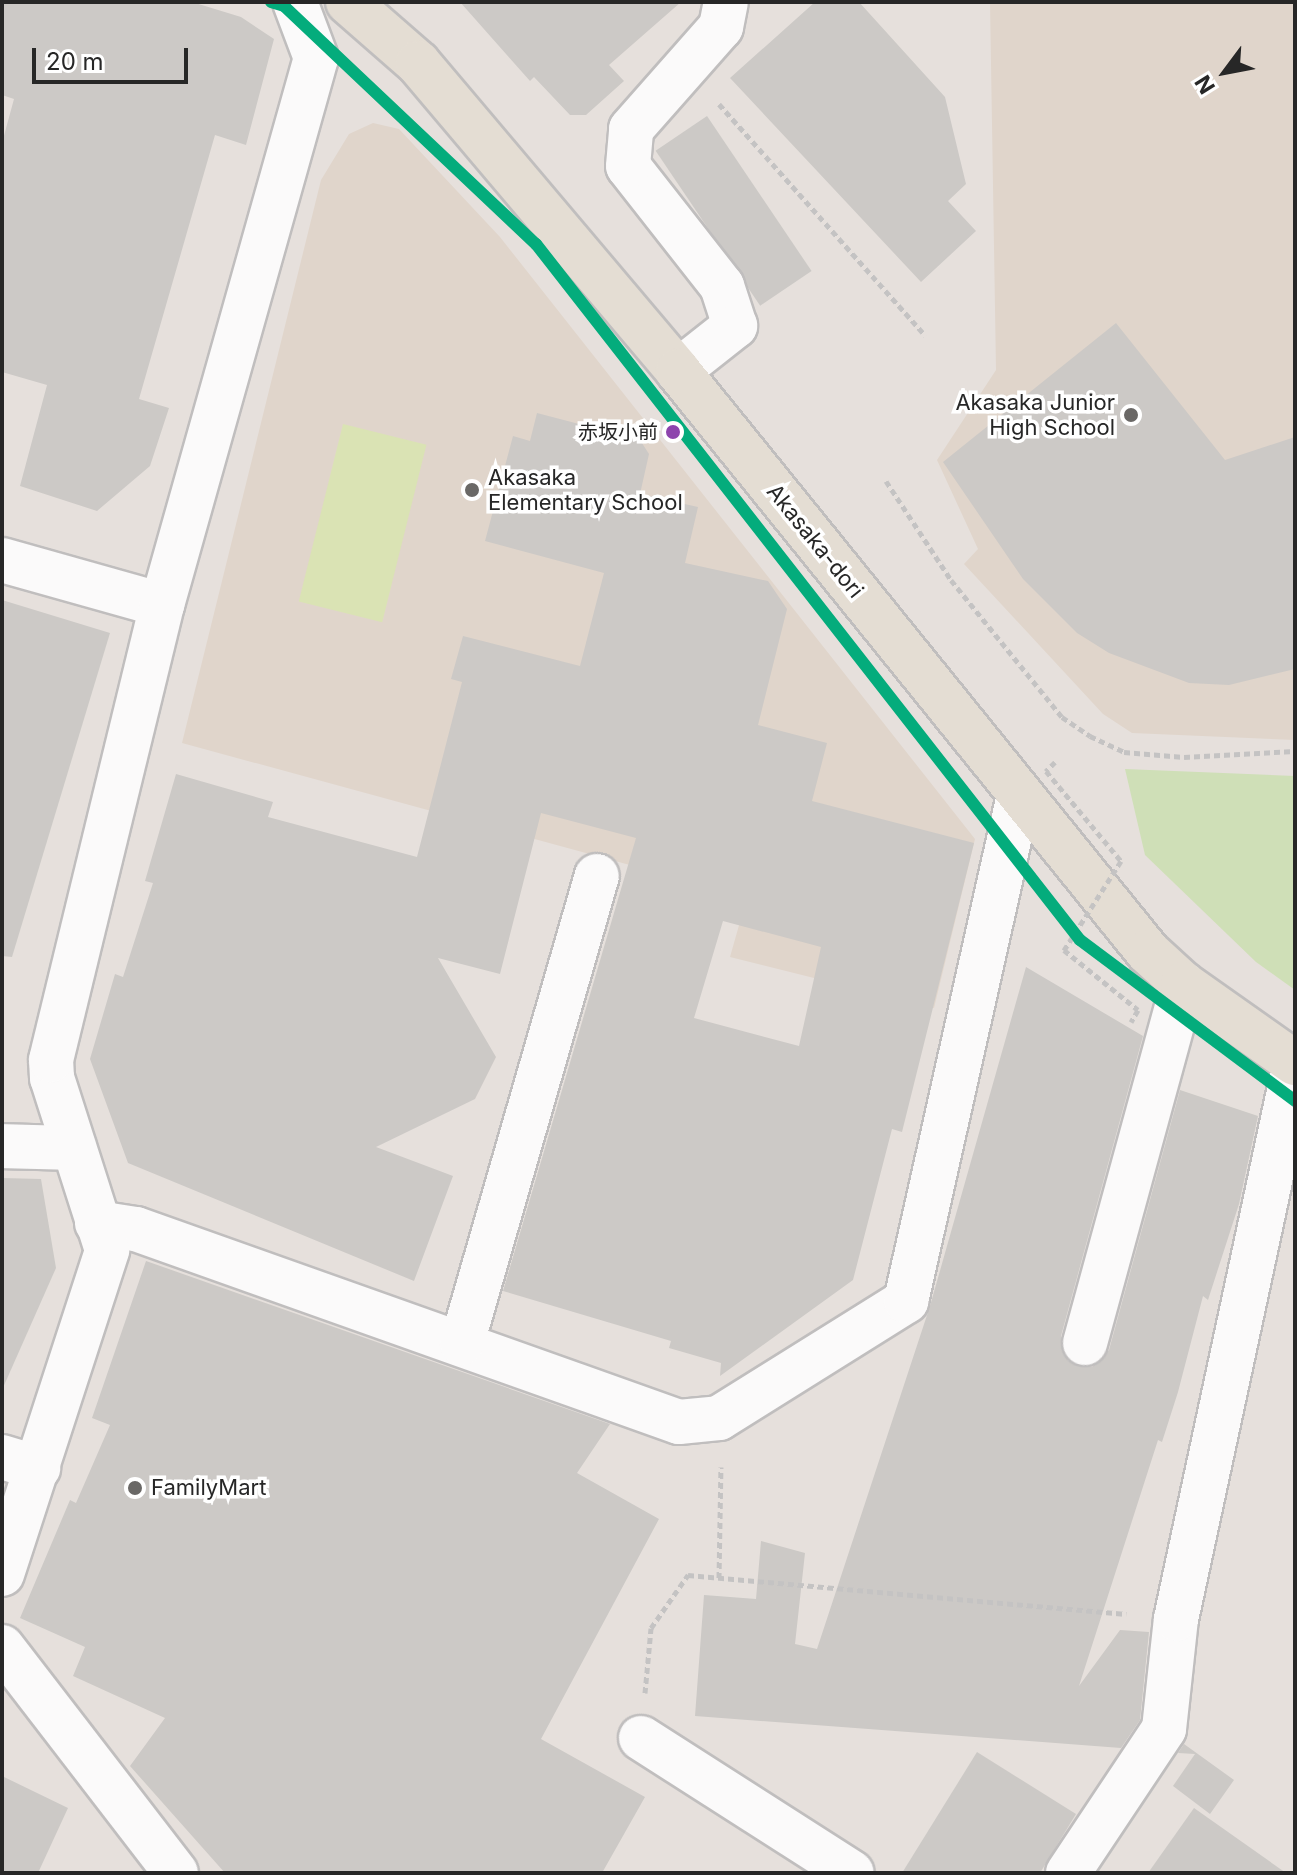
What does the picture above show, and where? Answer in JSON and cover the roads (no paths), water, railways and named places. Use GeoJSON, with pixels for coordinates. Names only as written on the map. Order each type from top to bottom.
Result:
{"type":"FeatureCollection","features":[{"type":"Feature","properties":{"kind":"main road","name":"Akasaka-dori"},"geometry":{"type":"LineString","coordinates":[[348,2],[418,63],[678,371],[1148,952],[1183,984],[1295,1064]]}},
{"type":"Feature","properties":{"kind":"street"},"geometry":{"type":"LineString","coordinates":[[2,1574],[20,1462],[107,1250],[74,1148],[51,1060],[162,605],[316,58],[295,2]]}},
{"type":"Feature","properties":{"kind":"street"},"geometry":{"type":"LineString","coordinates":[[678,371],[735,326],[722,286],[628,166],[631,129],[721,27],[726,2]]}},
{"type":"Feature","properties":{"kind":"street"},"geometry":{"type":"LineString","coordinates":[[2,560],[162,605]]}},
{"type":"Feature","properties":{"kind":"street"},"geometry":{"type":"LineString","coordinates":[[97,1223],[136,1229],[679,1422],[723,1415],[906,1301],[1019,795]]}},
{"type":"Feature","properties":{"kind":"street"},"geometry":{"type":"LineString","coordinates":[[462,1343],[597,876]]}},
{"type":"Feature","properties":{"kind":"street"},"geometry":{"type":"LineString","coordinates":[[1085,1343],[1183,984]]}},
{"type":"Feature","properties":{"kind":"street"},"geometry":{"type":"LineString","coordinates":[[1068,1873],[1164,1729],[1176,1619],[1295,1064]]}},
{"type":"Feature","properties":{"kind":"street"},"geometry":{"type":"LineString","coordinates":[[2,1146],[74,1148]]}},
{"type":"Feature","properties":{"kind":"street"},"geometry":{"type":"LineString","coordinates":[[2,1647],[176,1873]]}},
{"type":"Feature","properties":{"kind":"street"},"geometry":{"type":"LineString","coordinates":[[641,1738],[852,1873]]}},
{"type":"Feature","properties":{"kind":"place","name":"Akasaka Junior High School"},"geometry":{"type":"Point","coordinates":[1131,415]}},
{"type":"Feature","properties":{"kind":"place","name":"赤坂小前"},"geometry":{"type":"Point","coordinates":[673,432]}},
{"type":"Feature","properties":{"kind":"place","name":"Akasaka Elementary School"},"geometry":{"type":"Point","coordinates":[472,490]}},
{"type":"Feature","properties":{"kind":"place","name":"FamilyMart"},"geometry":{"type":"Point","coordinates":[135,1488]}}]}
